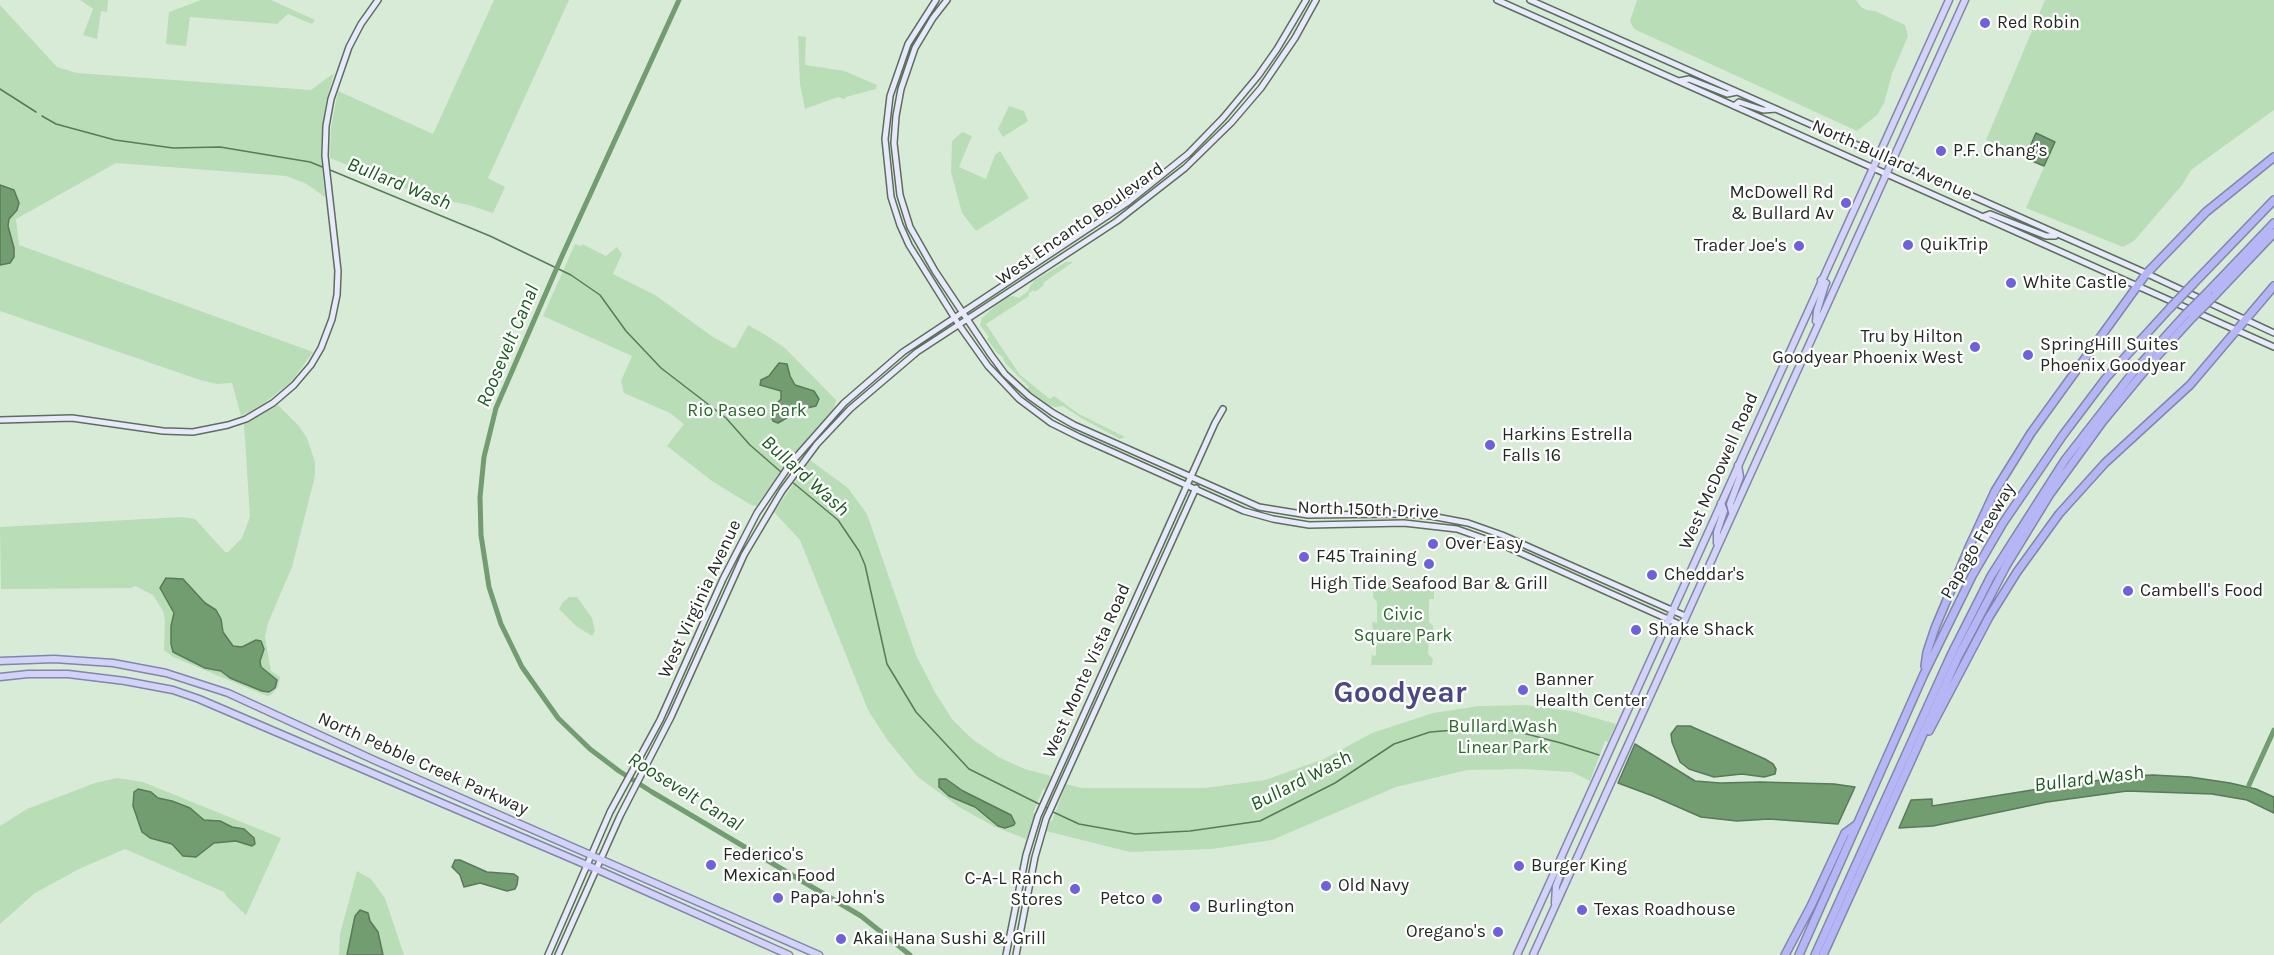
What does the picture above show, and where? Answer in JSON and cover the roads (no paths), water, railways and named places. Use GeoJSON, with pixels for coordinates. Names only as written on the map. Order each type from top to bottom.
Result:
{"type":"FeatureCollection","features":[{"type":"Feature","properties":{"kind":"highway"},"geometry":{"type":"LineString","coordinates":[[1924,674],[1927,652],[1944,607],[1995,492],[2031,433],[2146,274],[2206,212],[2274,157]]}},
{"type":"Feature","properties":{"kind":"highway","name":"Papago Freeway"},"geometry":{"type":"LineString","coordinates":[[1799,955],[1924,674],[1972,576],[2003,523],[2106,378],[2274,200]]}},
{"type":"Feature","properties":{"kind":"highway"},"geometry":{"type":"LineString","coordinates":[[2211,293],[2274,223]]}},
{"type":"Feature","properties":{"kind":"highway","name":"Papago Freeway"},"geometry":{"type":"LineString","coordinates":[[1823,955],[1977,618],[2036,516],[2103,422],[2188,316],[2274,233]]}},
{"type":"Feature","properties":{"kind":"highway"},"geometry":{"type":"LineString","coordinates":[[1910,764],[1942,709],[1960,668],[1989,617],[2017,572],[2055,520],[2105,463],[2175,400],[2238,331],[2274,286]]}},
{"type":"Feature","properties":{"kind":"highway"},"geometry":{"type":"LineString","coordinates":[[1815,955],[1951,655],[1991,576],[2065,460],[2135,370],[2188,316]]}},
{"type":"Feature","properties":{"kind":"highway"},"geometry":{"type":"LineString","coordinates":[[1785,955],[1845,833],[1858,824]]}},
{"type":"Feature","properties":{"kind":"main road"},"geometry":{"type":"LineString","coordinates":[[0,420],[72,418],[164,431],[193,432],[246,419],[273,403],[294,385],[317,356],[332,320],[337,295],[338,271],[325,156],[326,126],[331,99],[349,47],[361,24],[378,0]]}},
{"type":"Feature","properties":{"kind":"main road"},"geometry":{"type":"LineString","coordinates":[[936,0],[908,44],[894,80],[887,112],[885,150],[891,197],[900,225],[915,256],[960,319]]}},
{"type":"Feature","properties":{"kind":"main road"},"geometry":{"type":"LineString","coordinates":[[947,0],[915,48],[904,76],[896,116],[894,160],[900,195],[910,227],[960,319]]}},
{"type":"Feature","properties":{"kind":"main road","name":"West Encanto Boulevard"},"geometry":{"type":"LineString","coordinates":[[960,319],[1127,203],[1180,162],[1223,118],[1277,49],[1306,0]]}},
{"type":"Feature","properties":{"kind":"main road","name":"West Encanto Boulevard"},"geometry":{"type":"LineString","coordinates":[[960,319],[1117,221],[1175,177],[1210,145],[1267,80],[1316,0]]}},
{"type":"Feature","properties":{"kind":"main road","name":"North Bullard Avenue"},"geometry":{"type":"LineString","coordinates":[[1497,0],[2274,347]]}},
{"type":"Feature","properties":{"kind":"main road","name":"North Bullard Avenue"},"geometry":{"type":"LineString","coordinates":[[1530,0],[1892,160],[2274,333]]}},
{"type":"Feature","properties":{"kind":"main road","name":"West McDowell Road"},"geometry":{"type":"LineString","coordinates":[[1517,955],[1949,0]]}},
{"type":"Feature","properties":{"kind":"main road","name":"West McDowell Road"},"geometry":{"type":"LineString","coordinates":[[1533,955],[1965,0]]}},
{"type":"Feature","properties":{"kind":"main road"},"geometry":{"type":"LineString","coordinates":[[1277,49],[1285,54]]}},
{"type":"Feature","properties":{"kind":"main road"},"geometry":{"type":"LineString","coordinates":[[1677,81],[1689,79],[1727,94],[1737,92]]}},
{"type":"Feature","properties":{"kind":"main road"},"geometry":{"type":"LineString","coordinates":[[1734,106],[1739,102],[1763,110],[1776,109]]}},
{"type":"Feature","properties":{"kind":"main road"},"geometry":{"type":"LineString","coordinates":[[1982,217],[1990,214],[2046,236],[2059,236]]}},
{"type":"Feature","properties":{"kind":"main road"},"geometry":{"type":"LineString","coordinates":[[1815,328],[1817,311],[1826,283],[1821,280]]}},
{"type":"Feature","properties":{"kind":"main road","name":"North 150th Drive"},"geometry":{"type":"LineString","coordinates":[[960,319],[1012,380],[1037,402],[1062,419],[1259,507],[1289,513],[1330,516],[1403,514],[1458,521],[1494,532],[1685,616]]}},
{"type":"Feature","properties":{"kind":"main road","name":"North 150th Drive"},"geometry":{"type":"LineString","coordinates":[[960,319],[988,366],[1033,411],[1058,427],[1250,513],[1294,524],[1404,523],[1445,527],[1476,535],[1681,625]]}},
{"type":"Feature","properties":{"kind":"main road","name":"West Virginia Avenue"},"geometry":{"type":"LineString","coordinates":[[548,955],[624,784],[668,705],[740,544],[775,485],[821,427],[865,383],[913,344],[960,319]]}},
{"type":"Feature","properties":{"kind":"main road","name":"West Virginia Avenue"},"geometry":{"type":"LineString","coordinates":[[558,955],[633,789],[671,717],[744,555],[782,491],[817,444],[864,396],[960,319]]}},
{"type":"Feature","properties":{"kind":"main road"},"geometry":{"type":"LineString","coordinates":[[1771,393],[1784,399]]}},
{"type":"Feature","properties":{"kind":"main road","name":"West Monte Vista Road"},"geometry":{"type":"LineString","coordinates":[[1006,955],[1026,855],[1038,816],[1190,477],[1223,409]]}},
{"type":"Feature","properties":{"kind":"main road"},"geometry":{"type":"LineString","coordinates":[[1058,427],[1062,419]]}},
{"type":"Feature","properties":{"kind":"main road"},"geometry":{"type":"LineString","coordinates":[[1732,512],[1730,504],[1740,477],[1738,464]]}},
{"type":"Feature","properties":{"kind":"main road","name":"West Monte Vista Road"},"geometry":{"type":"LineString","coordinates":[[1016,955],[1037,847],[1046,819],[1199,481]]}},
{"type":"Feature","properties":{"kind":"main road"},"geometry":{"type":"LineString","coordinates":[[1717,545],[1717,532],[1724,511],[1721,503]]}},
{"type":"Feature","properties":{"kind":"main road"},"geometry":{"type":"LineString","coordinates":[[1403,514],[1404,523]]}},
{"type":"Feature","properties":{"kind":"main road"},"geometry":{"type":"LineString","coordinates":[[1121,632],[1129,635]]}},
{"type":"Feature","properties":{"kind":"main road","name":"North Pebble Creek Parkway"},"geometry":{"type":"LineString","coordinates":[[0,662],[54,659],[94,662],[166,673],[228,693],[819,955]]}},
{"type":"Feature","properties":{"kind":"main road","name":"North Pebble Creek Parkway"},"geometry":{"type":"LineString","coordinates":[[0,677],[68,674],[124,681],[173,690],[227,709],[588,865],[789,955]]}},
{"type":"Feature","properties":{"kind":"main road"},"geometry":{"type":"LineString","coordinates":[[327,754],[333,741]]}},
{"type":"Feature","properties":{"kind":"main road"},"geometry":{"type":"LineString","coordinates":[[458,809],[462,798]]}},
{"type":"Feature","properties":{"kind":"main road"},"geometry":{"type":"LineString","coordinates":[[1555,906],[1556,886],[1564,865],[1561,858]]}},
{"type":"Feature","properties":{"kind":"waterway","name":"Roosevelt Canal"},"geometry":{"type":"LineString","coordinates":[[679,0],[562,256],[496,408],[484,457],[480,497],[481,535],[489,587],[501,624],[522,667],[558,718],[590,749],[652,792],[861,916],[910,955]]}},
{"type":"Feature","properties":{"kind":"waterway","name":"Bullard Wash"},"geometry":{"type":"LineString","coordinates":[[0,89],[36,112]]}},
{"type":"Feature","properties":{"kind":"waterway","name":"Bullard Wash"},"geometry":{"type":"LineString","coordinates":[[42,116],[56,124],[115,140],[173,148],[220,147],[310,162],[325,168]]}},
{"type":"Feature","properties":{"kind":"waterway","name":"Bullard Wash"},"geometry":{"type":"LineString","coordinates":[[330,170],[490,236],[571,275],[600,295],[626,331],[661,368],[726,418],[750,445],[781,472]]}},
{"type":"Feature","properties":{"kind":"waterway","name":"Bullard Wash"},"geometry":{"type":"LineString","coordinates":[[791,481],[838,520],[859,551],[865,565],[887,664],[916,712],[969,769],[1047,808]]}},
{"type":"Feature","properties":{"kind":"waterway","name":"Bullard Wash"},"geometry":{"type":"LineString","coordinates":[[1051,811],[1079,824],[1135,834],[1190,831],[1260,821],[1335,783],[1394,744],[1430,732],[1468,729],[1515,731],[1599,755]]}},
{"type":"Feature","properties":{"kind":"waterway"},"geometry":{"type":"LineString","coordinates":[[2249,785],[2274,730]]}},
{"type":"Feature","properties":{"kind":"place","name":"Red Robin"},"geometry":{"type":"Point","coordinates":[1985,23]}},
{"type":"Feature","properties":{"kind":"place","name":"P.F. Chang's"},"geometry":{"type":"Point","coordinates":[1941,151]}},
{"type":"Feature","properties":{"kind":"place","name":"McDowell Rd & Bullard Av"},"geometry":{"type":"Point","coordinates":[1846,203]}},
{"type":"Feature","properties":{"kind":"place","name":"QuikTrip"},"geometry":{"type":"Point","coordinates":[1908,245]}},
{"type":"Feature","properties":{"kind":"place","name":"Trader Joe's"},"geometry":{"type":"Point","coordinates":[1799,246]}},
{"type":"Feature","properties":{"kind":"place","name":"White Castle"},"geometry":{"type":"Point","coordinates":[2011,283]}},
{"type":"Feature","properties":{"kind":"place","name":"Tru by Hilton Goodyear Phoenix West"},"geometry":{"type":"Point","coordinates":[1975,347]}},
{"type":"Feature","properties":{"kind":"place","name":"SpringHill Suites Phoenix Goodyear"},"geometry":{"type":"Point","coordinates":[2028,355]}},
{"type":"Feature","properties":{"kind":"place","name":"Harkins Estrella Falls 16"},"geometry":{"type":"Point","coordinates":[1490,445]}},
{"type":"Feature","properties":{"kind":"place","name":"Over Easy"},"geometry":{"type":"Point","coordinates":[1433,544]}},
{"type":"Feature","properties":{"kind":"place","name":"F45 Training"},"geometry":{"type":"Point","coordinates":[1304,557]}},
{"type":"Feature","properties":{"kind":"place","name":"High Tide Seafood Bar & Grill"},"geometry":{"type":"Point","coordinates":[1429,564]}},
{"type":"Feature","properties":{"kind":"place","name":"Cheddar's"},"geometry":{"type":"Point","coordinates":[1652,575]}},
{"type":"Feature","properties":{"kind":"place","name":"Cambell's Food"},"geometry":{"type":"Point","coordinates":[2128,591]}},
{"type":"Feature","properties":{"kind":"place","name":"Shake Shack"},"geometry":{"type":"Point","coordinates":[1636,630]}},
{"type":"Feature","properties":{"kind":"place","name":"Banner Health Center"},"geometry":{"type":"Point","coordinates":[1523,690]}},
{"type":"Feature","properties":{"kind":"place","name":"Federico's Mexican Food"},"geometry":{"type":"Point","coordinates":[711,865]}},
{"type":"Feature","properties":{"kind":"place","name":"Burger King"},"geometry":{"type":"Point","coordinates":[1519,866]}},
{"type":"Feature","properties":{"kind":"place","name":"Old Navy"},"geometry":{"type":"Point","coordinates":[1326,886]}},
{"type":"Feature","properties":{"kind":"place","name":"C-A-L Ranch Stores"},"geometry":{"type":"Point","coordinates":[1075,889]}},
{"type":"Feature","properties":{"kind":"place","name":"Papa John's"},"geometry":{"type":"Point","coordinates":[778,898]}},
{"type":"Feature","properties":{"kind":"place","name":"Petco"},"geometry":{"type":"Point","coordinates":[1157,899]}},
{"type":"Feature","properties":{"kind":"place","name":"Burlington"},"geometry":{"type":"Point","coordinates":[1195,907]}},
{"type":"Feature","properties":{"kind":"place","name":"Texas Roadhouse"},"geometry":{"type":"Point","coordinates":[1582,910]}},
{"type":"Feature","properties":{"kind":"place","name":"Oregano's"},"geometry":{"type":"Point","coordinates":[1498,932]}},
{"type":"Feature","properties":{"kind":"place","name":"Akai Hana Sushi & Grill"},"geometry":{"type":"Point","coordinates":[841,939]}},
{"type":"Feature","properties":{"kind":"district","name":"Goodyear"},"geometry":{"type":"Point","coordinates":[1400,693]}},
{"type":"Feature","properties":{"kind":"park label","name":"Rio Paseo Park"},"geometry":{"type":"Point","coordinates":[747,411]}},
{"type":"Feature","properties":{"kind":"park label","name":"Civic Square Park"},"geometry":{"type":"Point","coordinates":[1403,625]}},
{"type":"Feature","properties":{"kind":"park label","name":"Bullard Wash Linear Park"},"geometry":{"type":"Point","coordinates":[1503,737]}}]}
